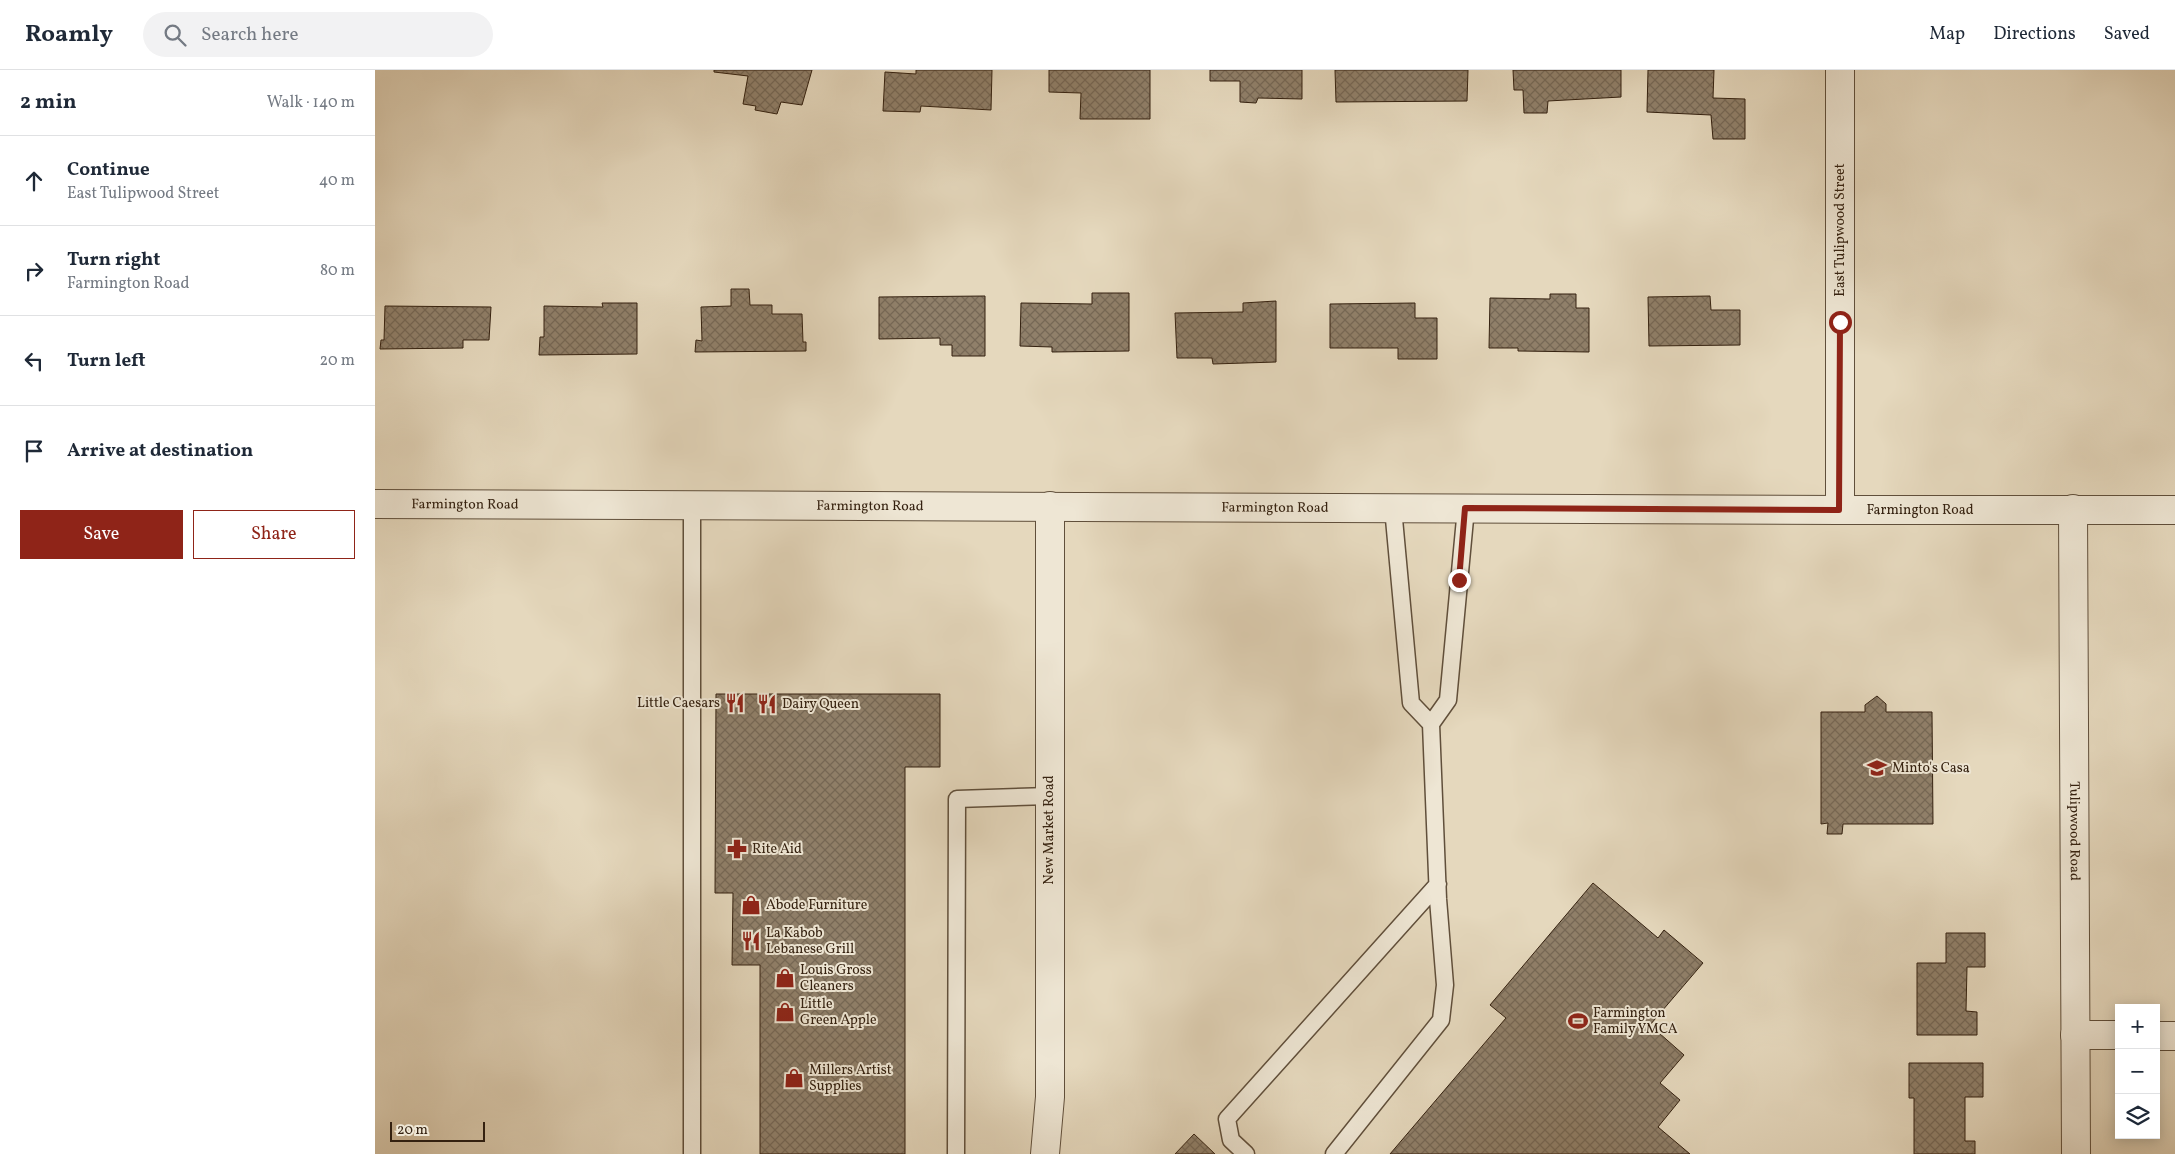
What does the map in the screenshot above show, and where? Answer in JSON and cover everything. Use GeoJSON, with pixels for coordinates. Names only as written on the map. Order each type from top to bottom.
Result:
{"type":"FeatureCollection","features":[{"type":"Feature","properties":{"kind":"street","name":"East Tulipwood Street"},"geometry":{"type":"LineString","coordinates":[[1839,510],[1840,70]]}},
{"type":"Feature","properties":{"kind":"street","name":"Farmington Road"},"geometry":{"type":"LineString","coordinates":[[375,504],[2175,510]]}},
{"type":"Feature","properties":{"kind":"street","name":"New Market Road"},"geometry":{"type":"LineString","coordinates":[[1045,1154],[1050,1097],[1049,506]]}},
{"type":"Feature","properties":{"kind":"street","name":"Tulipwood Road"},"geometry":{"type":"LineString","coordinates":[[2073,509],[2076,1154]]}},
{"type":"Feature","properties":{"kind":"street"},"geometry":{"type":"LineString","coordinates":[[2075,1035],[2115,1035]]}},
{"type":"Feature","properties":{"kind":"street"},"geometry":{"type":"LineString","coordinates":[[2160,1036],[2175,1036]]}},
{"type":"Feature","properties":{"kind":"lane"},"geometry":{"type":"LineString","coordinates":[[692,505],[692,1154]]}},
{"type":"Feature","properties":{"kind":"lane"},"geometry":{"type":"LineString","coordinates":[[1393,508],[1411,703],[1431,724]]}},
{"type":"Feature","properties":{"kind":"lane"},"geometry":{"type":"LineString","coordinates":[[1334,1154],[1441,1020],[1445,985],[1438,884],[1431,724],[1448,700],[1465,508]]}},
{"type":"Feature","properties":{"kind":"lane"},"geometry":{"type":"LineString","coordinates":[[956,1154],[957,799],[1049,796]]}},
{"type":"Feature","properties":{"kind":"lane"},"geometry":{"type":"LineString","coordinates":[[1246,1154],[1231,1140],[1227,1119],[1438,884]]}},
{"type":"Feature","properties":{"kind":"building"},"geometry":{"type":"Polygon","coordinates":[[[714,70],[812,70],[802,105],[781,102],[777,114],[755,110],[756,106],[743,104],[748,76],[714,72],[714,70]]]}},
{"type":"Feature","properties":{"kind":"building"},"geometry":{"type":"Polygon","coordinates":[[[916,70],[992,70],[991,110],[921,106],[920,112],[883,111],[885,72],[916,74],[916,70]]]}},
{"type":"Feature","properties":{"kind":"building"},"geometry":{"type":"Polygon","coordinates":[[[1049,70],[1150,70],[1150,119],[1080,119],[1081,93],[1049,92],[1049,70]]]}},
{"type":"Feature","properties":{"kind":"building"},"geometry":{"type":"Polygon","coordinates":[[[1210,70],[1302,70],[1302,99],[1258,98],[1256,103],[1240,102],[1240,81],[1210,81],[1210,70]]]}},
{"type":"Feature","properties":{"kind":"building"},"geometry":{"type":"Polygon","coordinates":[[[1335,70],[1468,70],[1467,101],[1336,102],[1335,70]]]}},
{"type":"Feature","properties":{"kind":"building"},"geometry":{"type":"Polygon","coordinates":[[[1513,70],[1621,70],[1621,97],[1548,101],[1547,113],[1524,113],[1523,90],[1514,90],[1513,70]]]}},
{"type":"Feature","properties":{"kind":"building"},"geometry":{"type":"Polygon","coordinates":[[[1648,70],[1714,70],[1713,98],[1745,99],[1745,139],[1713,139],[1711,115],[1647,112],[1648,70]]]}},
{"type":"Feature","properties":{"kind":"building"},"geometry":{"type":"Polygon","coordinates":[[[731,289],[749,289],[750,305],[772,305],[772,314],[802,314],[803,342],[806,342],[806,351],[695,352],[696,340],[702,341],[701,307],[731,306],[731,289]]]}},
{"type":"Feature","properties":{"kind":"building"},"geometry":{"type":"Polygon","coordinates":[[[1092,293],[1129,293],[1129,351],[1052,352],[1052,347],[1020,346],[1021,303],[1092,304],[1092,293]]]}},
{"type":"Feature","properties":{"kind":"building"},"geometry":{"type":"Polygon","coordinates":[[[1550,294],[1576,294],[1576,308],[1589,308],[1589,352],[1518,351],[1518,348],[1489,348],[1490,298],[1550,299],[1550,294]]]}},
{"type":"Feature","properties":{"kind":"building"},"geometry":{"type":"Polygon","coordinates":[[[985,296],[985,356],[952,356],[952,345],[940,345],[940,338],[879,339],[879,297],[985,296]]]}},
{"type":"Feature","properties":{"kind":"building"},"geometry":{"type":"Polygon","coordinates":[[[1710,296],[1711,310],[1740,310],[1740,345],[1649,346],[1648,297],[1710,296]]]}},
{"type":"Feature","properties":{"kind":"building"},"geometry":{"type":"Polygon","coordinates":[[[1276,301],[1276,362],[1213,364],[1212,358],[1177,358],[1175,313],[1243,312],[1243,303],[1276,301]]]}},
{"type":"Feature","properties":{"kind":"building"},"geometry":{"type":"Polygon","coordinates":[[[602,303],[637,303],[637,354],[539,355],[540,337],[544,337],[544,306],[603,307],[602,303]]]}},
{"type":"Feature","properties":{"kind":"building"},"geometry":{"type":"Polygon","coordinates":[[[1415,303],[1415,318],[1437,318],[1437,359],[1398,359],[1398,348],[1330,348],[1330,304],[1415,303]]]}},
{"type":"Feature","properties":{"kind":"building"},"geometry":{"type":"Polygon","coordinates":[[[385,306],[491,307],[489,340],[463,340],[463,348],[380,349],[381,340],[384,340],[385,306]]]}},
{"type":"Feature","properties":{"kind":"building"},"geometry":{"type":"Polygon","coordinates":[[[716,694],[940,694],[940,767],[905,767],[905,1154],[760,1154],[760,965],[732,965],[733,893],[715,893],[716,694]]]}},
{"type":"Feature","properties":{"kind":"building","name":"Minto's Casa"},"geometry":{"type":"Polygon","coordinates":[[[1877,696],[1886,704],[1886,712],[1932,712],[1933,824],[1843,824],[1842,834],[1827,834],[1828,823],[1821,824],[1821,712],[1865,712],[1865,705],[1877,696]]]}},
{"type":"Feature","properties":{"kind":"building","name":"Farmington Family YMCA"},"geometry":{"type":"Polygon","coordinates":[[[1593,883],[1658,938],[1664,930],[1703,963],[1650,1025],[1684,1055],[1660,1083],[1680,1100],[1658,1127],[1690,1154],[1390,1154],[1506,1018],[1490,1005],[1593,883]]]}},
{"type":"Feature","properties":{"kind":"building"},"geometry":{"type":"Polygon","coordinates":[[[1946,933],[1985,933],[1985,967],[1967,967],[1966,1011],[1977,1012],[1977,1035],[1917,1035],[1917,963],[1946,963],[1946,933]]]}},
{"type":"Feature","properties":{"kind":"building"},"geometry":{"type":"Polygon","coordinates":[[[1909,1063],[1983,1063],[1983,1097],[1965,1097],[1965,1141],[1975,1141],[1975,1154],[1914,1154],[1914,1098],[1909,1098],[1909,1063]]]}},
{"type":"Feature","properties":{"kind":"building"},"geometry":{"type":"Polygon","coordinates":[[[1194,1134],[1215,1154],[1175,1154],[1194,1134]]]}},
{"type":"Feature","properties":{"kind":"place","name":"Little Caesars"},"geometry":{"type":"Point","coordinates":[735,703]}},
{"type":"Feature","properties":{"kind":"place","name":"Dairy Queen"},"geometry":{"type":"Point","coordinates":[767,704]}},
{"type":"Feature","properties":{"kind":"place","name":"Minto's Casa"},"geometry":{"type":"Point","coordinates":[1877,768]}},
{"type":"Feature","properties":{"kind":"place","name":"Rite Aid"},"geometry":{"type":"Point","coordinates":[737,849]}},
{"type":"Feature","properties":{"kind":"place","name":"Abode Furniture"},"geometry":{"type":"Point","coordinates":[751,905]}},
{"type":"Feature","properties":{"kind":"place","name":"La Kabob Lebanese Grill"},"geometry":{"type":"Point","coordinates":[751,941]}},
{"type":"Feature","properties":{"kind":"place","name":"Louis Gross Cleaners"},"geometry":{"type":"Point","coordinates":[785,978]}},
{"type":"Feature","properties":{"kind":"place","name":"Little Green Apple"},"geometry":{"type":"Point","coordinates":[785,1012]}},
{"type":"Feature","properties":{"kind":"place","name":"Farmington Family YMCA"},"geometry":{"type":"Point","coordinates":[1578,1021]}},
{"type":"Feature","properties":{"kind":"place","name":"Millers Artist Supplies"},"geometry":{"type":"Point","coordinates":[794,1078]}},
{"type":"Feature","properties":{"kind":"route"},"geometry":{"type":"LineString","coordinates":[[1459,580],[1465,508],[1839,510],[1840,322]]}}]}
